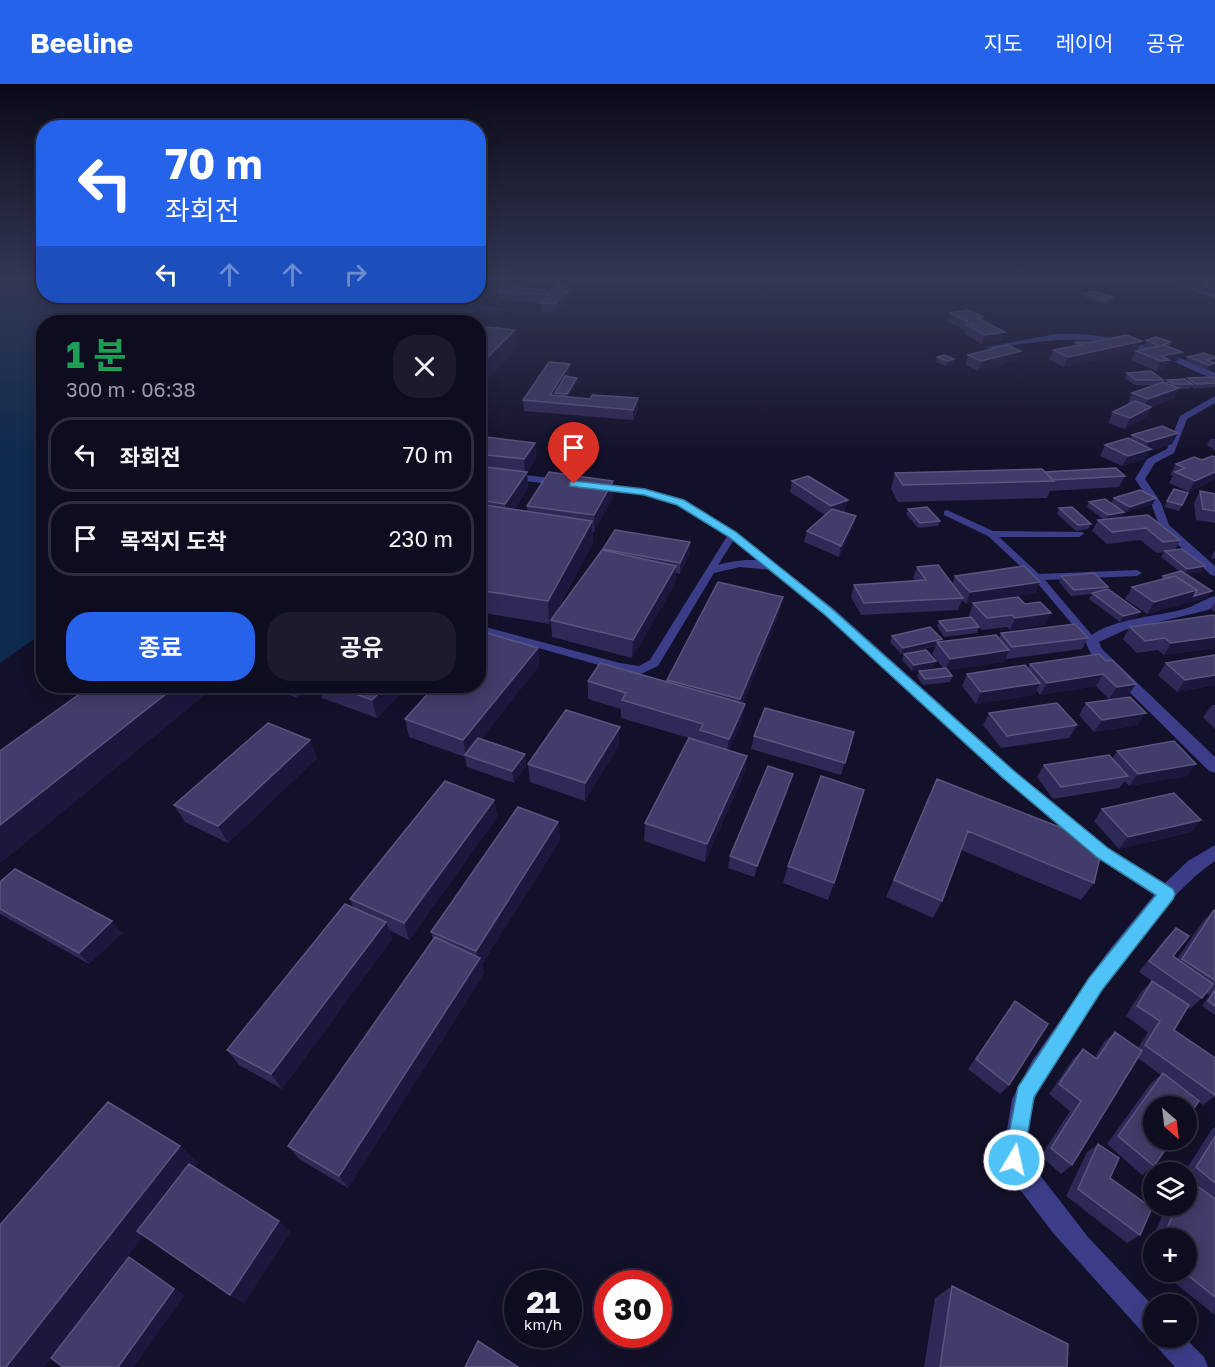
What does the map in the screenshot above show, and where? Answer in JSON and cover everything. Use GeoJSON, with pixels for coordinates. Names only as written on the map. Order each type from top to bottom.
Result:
{"type":"FeatureCollection","features":[{"type":"Feature","properties":{"kind":"street"},"geometry":{"type":"LineString","coordinates":[[991,347],[1038,340]]}},
{"type":"Feature","properties":{"kind":"street"},"geometry":{"type":"LineString","coordinates":[[1114,340],[1154,351],[1215,376]]}},
{"type":"Feature","properties":{"kind":"street"},"geometry":{"type":"LineString","coordinates":[[1215,399],[1183,418],[1171,451],[1151,461],[1140,478],[1156,503],[1164,526],[1215,572]]}},
{"type":"Feature","properties":{"kind":"street"},"geometry":{"type":"LineString","coordinates":[[1201,408],[1215,413]]}},
{"type":"Feature","properties":{"kind":"street"},"geometry":{"type":"LineString","coordinates":[[486,473],[645,492],[680,502],[732,535],[828,611],[1008,774],[1103,853],[1167,894]]}},
{"type":"Feature","properties":{"kind":"street"},"geometry":{"type":"LineString","coordinates":[[1215,600],[1184,612],[1145,621],[1099,636],[1092,641],[1096,651],[1215,767]]}},
{"type":"Feature","properties":{"kind":"street"},"geometry":{"type":"LineString","coordinates":[[1143,1315],[1095,1265],[1043,1204],[1014,1160],[1025,1094],[1095,984],[1167,894],[1203,857],[1215,852]]}},
{"type":"Feature","properties":{"kind":"street"},"geometry":{"type":"LineString","coordinates":[[1176,1348],[1194,1367]]}},
{"type":"Feature","properties":{"kind":"lane"},"geometry":{"type":"LineString","coordinates":[[947,513],[991,534],[1037,577],[1092,641]]}},
{"type":"Feature","properties":{"kind":"lane"},"geometry":{"type":"LineString","coordinates":[[991,534],[1079,534]]}},
{"type":"Feature","properties":{"kind":"lane"},"geometry":{"type":"LineString","coordinates":[[486,630],[620,667],[641,669],[654,663],[732,535]]}},
{"type":"Feature","properties":{"kind":"lane"},"geometry":{"type":"LineString","coordinates":[[709,571],[732,563],[754,562],[772,567]]}},
{"type":"Feature","properties":{"kind":"lane"},"geometry":{"type":"LineString","coordinates":[[1037,577],[1137,573]]}},
{"type":"Feature","properties":{"kind":"water"},"geometry":{"type":"Polygon","coordinates":[[[0,340],[36,340],[36,638],[0,663],[0,340]]]}},
{"type":"Feature","properties":{"kind":"building"},"geometry":{"type":"Polygon","coordinates":[[[486,340],[505,340],[486,359],[486,340]]]}},
{"type":"Feature","properties":{"kind":"building"},"geometry":{"type":"Polygon","coordinates":[[[1102,340],[1142,341],[1068,357],[1053,350],[1081,345],[1075,342],[1102,340]]]}},
{"type":"Feature","properties":{"kind":"building"},"geometry":{"type":"Polygon","coordinates":[[[1146,340],[1165,340],[1171,342],[1160,346],[1146,340]]]}},
{"type":"Feature","properties":{"kind":"building"},"geometry":{"type":"Polygon","coordinates":[[[1007,345],[1021,351],[981,361],[968,355],[1007,345]]]}},
{"type":"Feature","properties":{"kind":"building"},"geometry":{"type":"Polygon","coordinates":[[[1164,345],[1182,352],[1161,356],[1169,360],[1161,361],[1136,351],[1164,345]]]}},
{"type":"Feature","properties":{"kind":"building"},"geometry":{"type":"Polygon","coordinates":[[[1204,353],[1215,357],[1207,360],[1215,363],[1209,365],[1188,357],[1204,353]]]}},
{"type":"Feature","properties":{"kind":"building"},"geometry":{"type":"Polygon","coordinates":[[[944,355],[954,359],[947,361],[937,357],[944,355]]]}},
{"type":"Feature","properties":{"kind":"building"},"geometry":{"type":"Polygon","coordinates":[[[549,362],[570,364],[550,395],[590,399],[592,395],[638,398],[633,410],[523,400],[549,362]]]}},
{"type":"Feature","properties":{"kind":"building"},"geometry":{"type":"Polygon","coordinates":[[[1151,371],[1163,380],[1136,380],[1127,373],[1151,371]]]}},
{"type":"Feature","properties":{"kind":"building"},"geometry":{"type":"Polygon","coordinates":[[[565,376],[577,378],[567,394],[555,393],[565,376]]]}},
{"type":"Feature","properties":{"kind":"building"},"geometry":{"type":"Polygon","coordinates":[[[1215,377],[1215,383],[1196,384],[1188,378],[1215,377]]]}},
{"type":"Feature","properties":{"kind":"building"},"geometry":{"type":"Polygon","coordinates":[[[1185,379],[1192,384],[1174,384],[1167,380],[1185,379]]]}},
{"type":"Feature","properties":{"kind":"building"},"geometry":{"type":"Polygon","coordinates":[[[1163,382],[1179,388],[1148,399],[1132,393],[1163,382]]]}},
{"type":"Feature","properties":{"kind":"building"},"geometry":{"type":"Polygon","coordinates":[[[1135,401],[1151,407],[1130,418],[1113,412],[1135,401]]]}},
{"type":"Feature","properties":{"kind":"building"},"geometry":{"type":"Polygon","coordinates":[[[1162,426],[1178,433],[1148,442],[1132,435],[1162,426]]]}},
{"type":"Feature","properties":{"kind":"building"},"geometry":{"type":"Polygon","coordinates":[[[486,437],[535,443],[524,459],[486,455],[486,437]]]}},
{"type":"Feature","properties":{"kind":"building"},"geometry":{"type":"Polygon","coordinates":[[[1128,438],[1151,449],[1128,456],[1105,445],[1128,438]]]}},
{"type":"Feature","properties":{"kind":"building"},"geometry":{"type":"Polygon","coordinates":[[[1194,457],[1202,460],[1215,457],[1215,472],[1195,481],[1175,472],[1185,468],[1176,464],[1194,457]]]}},
{"type":"Feature","properties":{"kind":"building"},"geometry":{"type":"Polygon","coordinates":[[[486,467],[527,472],[505,504],[486,501],[486,467]]]}},
{"type":"Feature","properties":{"kind":"building"},"geometry":{"type":"Polygon","coordinates":[[[1116,468],[1125,476],[1052,480],[1045,472],[1116,468]]]}},
{"type":"Feature","properties":{"kind":"building"},"geometry":{"type":"Polygon","coordinates":[[[1042,469],[1054,481],[903,485],[895,473],[1042,469]]]}},
{"type":"Feature","properties":{"kind":"building"},"geometry":{"type":"Polygon","coordinates":[[[549,472],[613,481],[594,515],[527,506],[549,472]]]}},
{"type":"Feature","properties":{"kind":"building"},"geometry":{"type":"Polygon","coordinates":[[[808,476],[848,500],[831,506],[792,481],[808,476]]]}},
{"type":"Feature","properties":{"kind":"building"},"geometry":{"type":"Polygon","coordinates":[[[1174,489],[1188,493],[1182,505],[1167,501],[1174,489]]]}},
{"type":"Feature","properties":{"kind":"building"},"geometry":{"type":"Polygon","coordinates":[[[1140,490],[1156,498],[1130,507],[1114,498],[1140,490]]]}},
{"type":"Feature","properties":{"kind":"building"},"geometry":{"type":"Polygon","coordinates":[[[1200,491],[1215,494],[1215,511],[1203,509],[1200,491]]]}},
{"type":"Feature","properties":{"kind":"building"},"geometry":{"type":"Polygon","coordinates":[[[1105,499],[1124,512],[1108,515],[1089,502],[1105,499]]]}},
{"type":"Feature","properties":{"kind":"building"},"geometry":{"type":"Polygon","coordinates":[[[486,505],[592,521],[548,601],[486,591],[486,505]]]}},
{"type":"Feature","properties":{"kind":"building"},"geometry":{"type":"Polygon","coordinates":[[[927,507],[940,521],[920,523],[908,509],[927,507]]]}},
{"type":"Feature","properties":{"kind":"building"},"geometry":{"type":"Polygon","coordinates":[[[1072,507],[1091,524],[1078,525],[1059,508],[1072,507]]]}},
{"type":"Feature","properties":{"kind":"building"},"geometry":{"type":"Polygon","coordinates":[[[832,509],[856,516],[841,546],[807,531],[832,509]]]}},
{"type":"Feature","properties":{"kind":"building"},"geometry":{"type":"Polygon","coordinates":[[[1148,515],[1180,540],[1163,542],[1146,528],[1112,532],[1098,520],[1148,515]]]}},
{"type":"Feature","properties":{"kind":"building"},"geometry":{"type":"Polygon","coordinates":[[[615,530],[690,542],[680,563],[603,549],[615,530]]]}},
{"type":"Feature","properties":{"kind":"building"},"geometry":{"type":"Polygon","coordinates":[[[1182,549],[1205,566],[1187,569],[1165,551],[1182,549]]]}},
{"type":"Feature","properties":{"kind":"building"},"geometry":{"type":"Polygon","coordinates":[[[602,550],[676,566],[633,640],[551,620],[602,550]]]}},
{"type":"Feature","properties":{"kind":"building"},"geometry":{"type":"Polygon","coordinates":[[[938,565],[963,598],[864,603],[854,585],[926,580],[917,567],[938,565]]]}},
{"type":"Feature","properties":{"kind":"building"},"geometry":{"type":"Polygon","coordinates":[[[1024,566],[1040,582],[970,592],[955,576],[1024,566]]]}},
{"type":"Feature","properties":{"kind":"building"},"geometry":{"type":"Polygon","coordinates":[[[1181,571],[1212,591],[1194,596],[1197,590],[1175,576],[1166,578],[1163,576],[1181,571]]]}},
{"type":"Feature","properties":{"kind":"building"},"geometry":{"type":"Polygon","coordinates":[[[1094,573],[1108,587],[1074,590],[1061,576],[1094,573]]]}},
{"type":"Feature","properties":{"kind":"building"},"geometry":{"type":"Polygon","coordinates":[[[1175,576],[1197,590],[1154,602],[1132,587],[1175,576]]]}},
{"type":"Feature","properties":{"kind":"building"},"geometry":{"type":"Polygon","coordinates":[[[718,582],[783,597],[740,699],[667,680],[718,582]]]}},
{"type":"Feature","properties":{"kind":"building"},"geometry":{"type":"Polygon","coordinates":[[[1108,589],[1140,612],[1123,616],[1092,593],[1108,589]]]}},
{"type":"Feature","properties":{"kind":"building"},"geometry":{"type":"Polygon","coordinates":[[[1018,597],[1025,604],[1040,602],[1051,613],[1015,618],[1012,615],[987,618],[973,603],[1018,597]]]}},
{"type":"Feature","properties":{"kind":"building"},"geometry":{"type":"Polygon","coordinates":[[[1215,616],[1215,637],[1171,643],[1165,638],[1145,641],[1130,627],[1215,616]]]}},
{"type":"Feature","properties":{"kind":"building"},"geometry":{"type":"Polygon","coordinates":[[[971,617],[979,627],[947,631],[939,621],[971,617]]]}},
{"type":"Feature","properties":{"kind":"building"},"geometry":{"type":"Polygon","coordinates":[[[1075,624],[1088,638],[1012,647],[1001,633],[1075,624]]]}},
{"type":"Feature","properties":{"kind":"building"},"geometry":{"type":"Polygon","coordinates":[[[930,627],[942,639],[903,648],[892,636],[930,627]]]}},
{"type":"Feature","properties":{"kind":"building"},"geometry":{"type":"Polygon","coordinates":[[[486,633],[538,648],[463,740],[405,719],[429,693],[486,693],[486,633]]]}},
{"type":"Feature","properties":{"kind":"building"},"geometry":{"type":"Polygon","coordinates":[[[996,635],[1009,650],[950,659],[937,642],[996,635]]]}},
{"type":"Feature","properties":{"kind":"building"},"geometry":{"type":"Polygon","coordinates":[[[926,650],[936,661],[914,665],[904,654],[926,650]]]}},
{"type":"Feature","properties":{"kind":"building"},"geometry":{"type":"Polygon","coordinates":[[[1099,654],[1106,661],[1112,660],[1136,684],[1117,687],[1103,674],[1047,683],[1030,664],[1099,654]]]}},
{"type":"Feature","properties":{"kind":"building"},"geometry":{"type":"Polygon","coordinates":[[[1215,655],[1215,675],[1185,680],[1166,663],[1215,655]]]}},
{"type":"Feature","properties":{"kind":"building"},"geometry":{"type":"Polygon","coordinates":[[[600,663],[745,704],[729,739],[700,730],[703,724],[622,700],[626,693],[588,681],[600,663]]]}},
{"type":"Feature","properties":{"kind":"building"},"geometry":{"type":"Polygon","coordinates":[[[1025,665],[1040,683],[981,692],[967,674],[1025,665]]]}},
{"type":"Feature","properties":{"kind":"building"},"geometry":{"type":"Polygon","coordinates":[[[946,668],[952,676],[925,679],[919,671],[946,668]]]}},
{"type":"Feature","properties":{"kind":"building"},"geometry":{"type":"Polygon","coordinates":[[[81,693],[167,693],[0,825],[0,751],[81,693]]]}},
{"type":"Feature","properties":{"kind":"building"},"geometry":{"type":"Polygon","coordinates":[[[352,693],[379,693],[372,700],[352,693]]]}},
{"type":"Feature","properties":{"kind":"building"},"geometry":{"type":"Polygon","coordinates":[[[1130,697],[1146,713],[1102,720],[1086,703],[1130,697]]]}},
{"type":"Feature","properties":{"kind":"building"},"geometry":{"type":"Polygon","coordinates":[[[1057,703],[1077,725],[1007,736],[989,713],[1057,703]]]}},
{"type":"Feature","properties":{"kind":"building"},"geometry":{"type":"Polygon","coordinates":[[[765,708],[854,732],[845,763],[754,736],[765,708]]]}},
{"type":"Feature","properties":{"kind":"building"},"geometry":{"type":"Polygon","coordinates":[[[566,710],[620,727],[585,783],[528,764],[566,710]]]}},
{"type":"Feature","properties":{"kind":"building"},"geometry":{"type":"Polygon","coordinates":[[[268,723],[310,740],[218,826],[174,805],[268,723]]]}},
{"type":"Feature","properties":{"kind":"building"},"geometry":{"type":"Polygon","coordinates":[[[478,738],[525,754],[512,771],[465,755],[478,738]]]}},
{"type":"Feature","properties":{"kind":"building"},"geometry":{"type":"Polygon","coordinates":[[[689,738],[747,756],[707,844],[645,823],[689,738]]]}},
{"type":"Feature","properties":{"kind":"building"},"geometry":{"type":"Polygon","coordinates":[[[1174,741],[1196,764],[1138,774],[1117,751],[1174,741]]]}},
{"type":"Feature","properties":{"kind":"building"},"geometry":{"type":"Polygon","coordinates":[[[1109,755],[1128,776],[1061,787],[1044,765],[1109,755]]]}},
{"type":"Feature","properties":{"kind":"building"},"geometry":{"type":"Polygon","coordinates":[[[768,766],[793,774],[757,866],[730,856],[768,766]]]}},
{"type":"Feature","properties":{"kind":"building"},"geometry":{"type":"Polygon","coordinates":[[[821,776],[864,790],[834,883],[788,866],[821,776]]]}},
{"type":"Feature","properties":{"kind":"building"},"geometry":{"type":"Polygon","coordinates":[[[937,779],[1103,844],[1094,883],[968,831],[942,901],[894,880],[937,779]]]}},
{"type":"Feature","properties":{"kind":"building"},"geometry":{"type":"Polygon","coordinates":[[[445,781],[494,800],[404,923],[350,899],[445,781]]]}},
{"type":"Feature","properties":{"kind":"building"},"geometry":{"type":"Polygon","coordinates":[[[1174,793],[1201,820],[1128,837],[1102,809],[1174,793]]]}},
{"type":"Feature","properties":{"kind":"building"},"geometry":{"type":"Polygon","coordinates":[[[518,807],[558,822],[476,951],[431,932],[518,807]]]}},
{"type":"Feature","properties":{"kind":"building"},"geometry":{"type":"Polygon","coordinates":[[[15,869],[112,921],[79,953],[0,909],[0,882],[15,869]]]}},
{"type":"Feature","properties":{"kind":"building"},"geometry":{"type":"Polygon","coordinates":[[[345,904],[386,922],[271,1074],[227,1050],[345,904]]]}},
{"type":"Feature","properties":{"kind":"building"},"geometry":{"type":"Polygon","coordinates":[[[1215,911],[1215,980],[1182,959],[1215,911]]]}},
{"type":"Feature","properties":{"kind":"building"},"geometry":{"type":"Polygon","coordinates":[[[1176,928],[1189,936],[1173,956],[1213,984],[1202,998],[1149,961],[1176,928]]]}},
{"type":"Feature","properties":{"kind":"building"},"geometry":{"type":"Polygon","coordinates":[[[435,937],[480,958],[339,1176],[288,1146],[435,937]]]}},
{"type":"Feature","properties":{"kind":"building"},"geometry":{"type":"Polygon","coordinates":[[[1152,981],[1189,1005],[1174,1030],[1215,1058],[1215,1095],[1145,1045],[1160,1021],[1137,1006],[1152,981]]]}},
{"type":"Feature","properties":{"kind":"building"},"geometry":{"type":"Polygon","coordinates":[[[1215,990],[1215,1006],[1208,1001],[1215,990]]]}},
{"type":"Feature","properties":{"kind":"building"},"geometry":{"type":"Polygon","coordinates":[[[1015,1001],[1048,1024],[1009,1085],[976,1059],[1015,1001]]]}},
{"type":"Feature","properties":{"kind":"building"},"geometry":{"type":"Polygon","coordinates":[[[1115,1032],[1142,1051],[1072,1165],[1051,1148],[1081,1101],[1059,1084],[1083,1049],[1097,1059],[1115,1032]]]}},
{"type":"Feature","properties":{"kind":"building"},"geometry":{"type":"Polygon","coordinates":[[[1163,1073],[1193,1096],[1147,1096],[1163,1073]]]}},
{"type":"Feature","properties":{"kind":"building"},"geometry":{"type":"Polygon","coordinates":[[[1143,1101],[1143,1150],[1165,1150],[1157,1162],[1149,1162],[1118,1136],[1143,1101]]]}},
{"type":"Feature","properties":{"kind":"building"},"geometry":{"type":"Polygon","coordinates":[[[108,1102],[180,1146],[6,1367],[0,1367],[0,1225],[108,1102]]]}},
{"type":"Feature","properties":{"kind":"building"},"geometry":{"type":"Polygon","coordinates":[[[1215,1137],[1215,1183],[1197,1165],[1215,1137]]]}},
{"type":"Feature","properties":{"kind":"building"},"geometry":{"type":"Polygon","coordinates":[[[1098,1144],[1119,1158],[1110,1178],[1143,1202],[1143,1216],[1148,1216],[1140,1235],[1078,1189],[1098,1144]]]}},
{"type":"Feature","properties":{"kind":"building"},"geometry":{"type":"Polygon","coordinates":[[[189,1164],[279,1221],[230,1295],[137,1231],[189,1164]]]}},
{"type":"Feature","properties":{"kind":"building"},"geometry":{"type":"Polygon","coordinates":[[[1197,1186],[1215,1199],[1215,1297],[1196,1282],[1197,1228],[1167,1228],[1172,1216],[1197,1216],[1197,1186]]]}},
{"type":"Feature","properties":{"kind":"building"},"geometry":{"type":"Polygon","coordinates":[[[129,1257],[174,1289],[118,1367],[63,1367],[51,1358],[129,1257]]]}},
{"type":"Feature","properties":{"kind":"building"},"geometry":{"type":"Polygon","coordinates":[[[952,1286],[1068,1344],[1067,1367],[940,1367],[952,1286]]]}},
{"type":"Feature","properties":{"kind":"building"},"geometry":{"type":"Polygon","coordinates":[[[478,1341],[518,1367],[465,1367],[478,1341]]]}},
{"type":"Feature","properties":{"kind":"route"},"geometry":{"type":"LineString","coordinates":[[574,484],[645,492],[680,502],[732,535],[828,611],[1008,774],[1103,853],[1167,894],[1095,984],[1025,1094],[1014,1160]]}}]}
